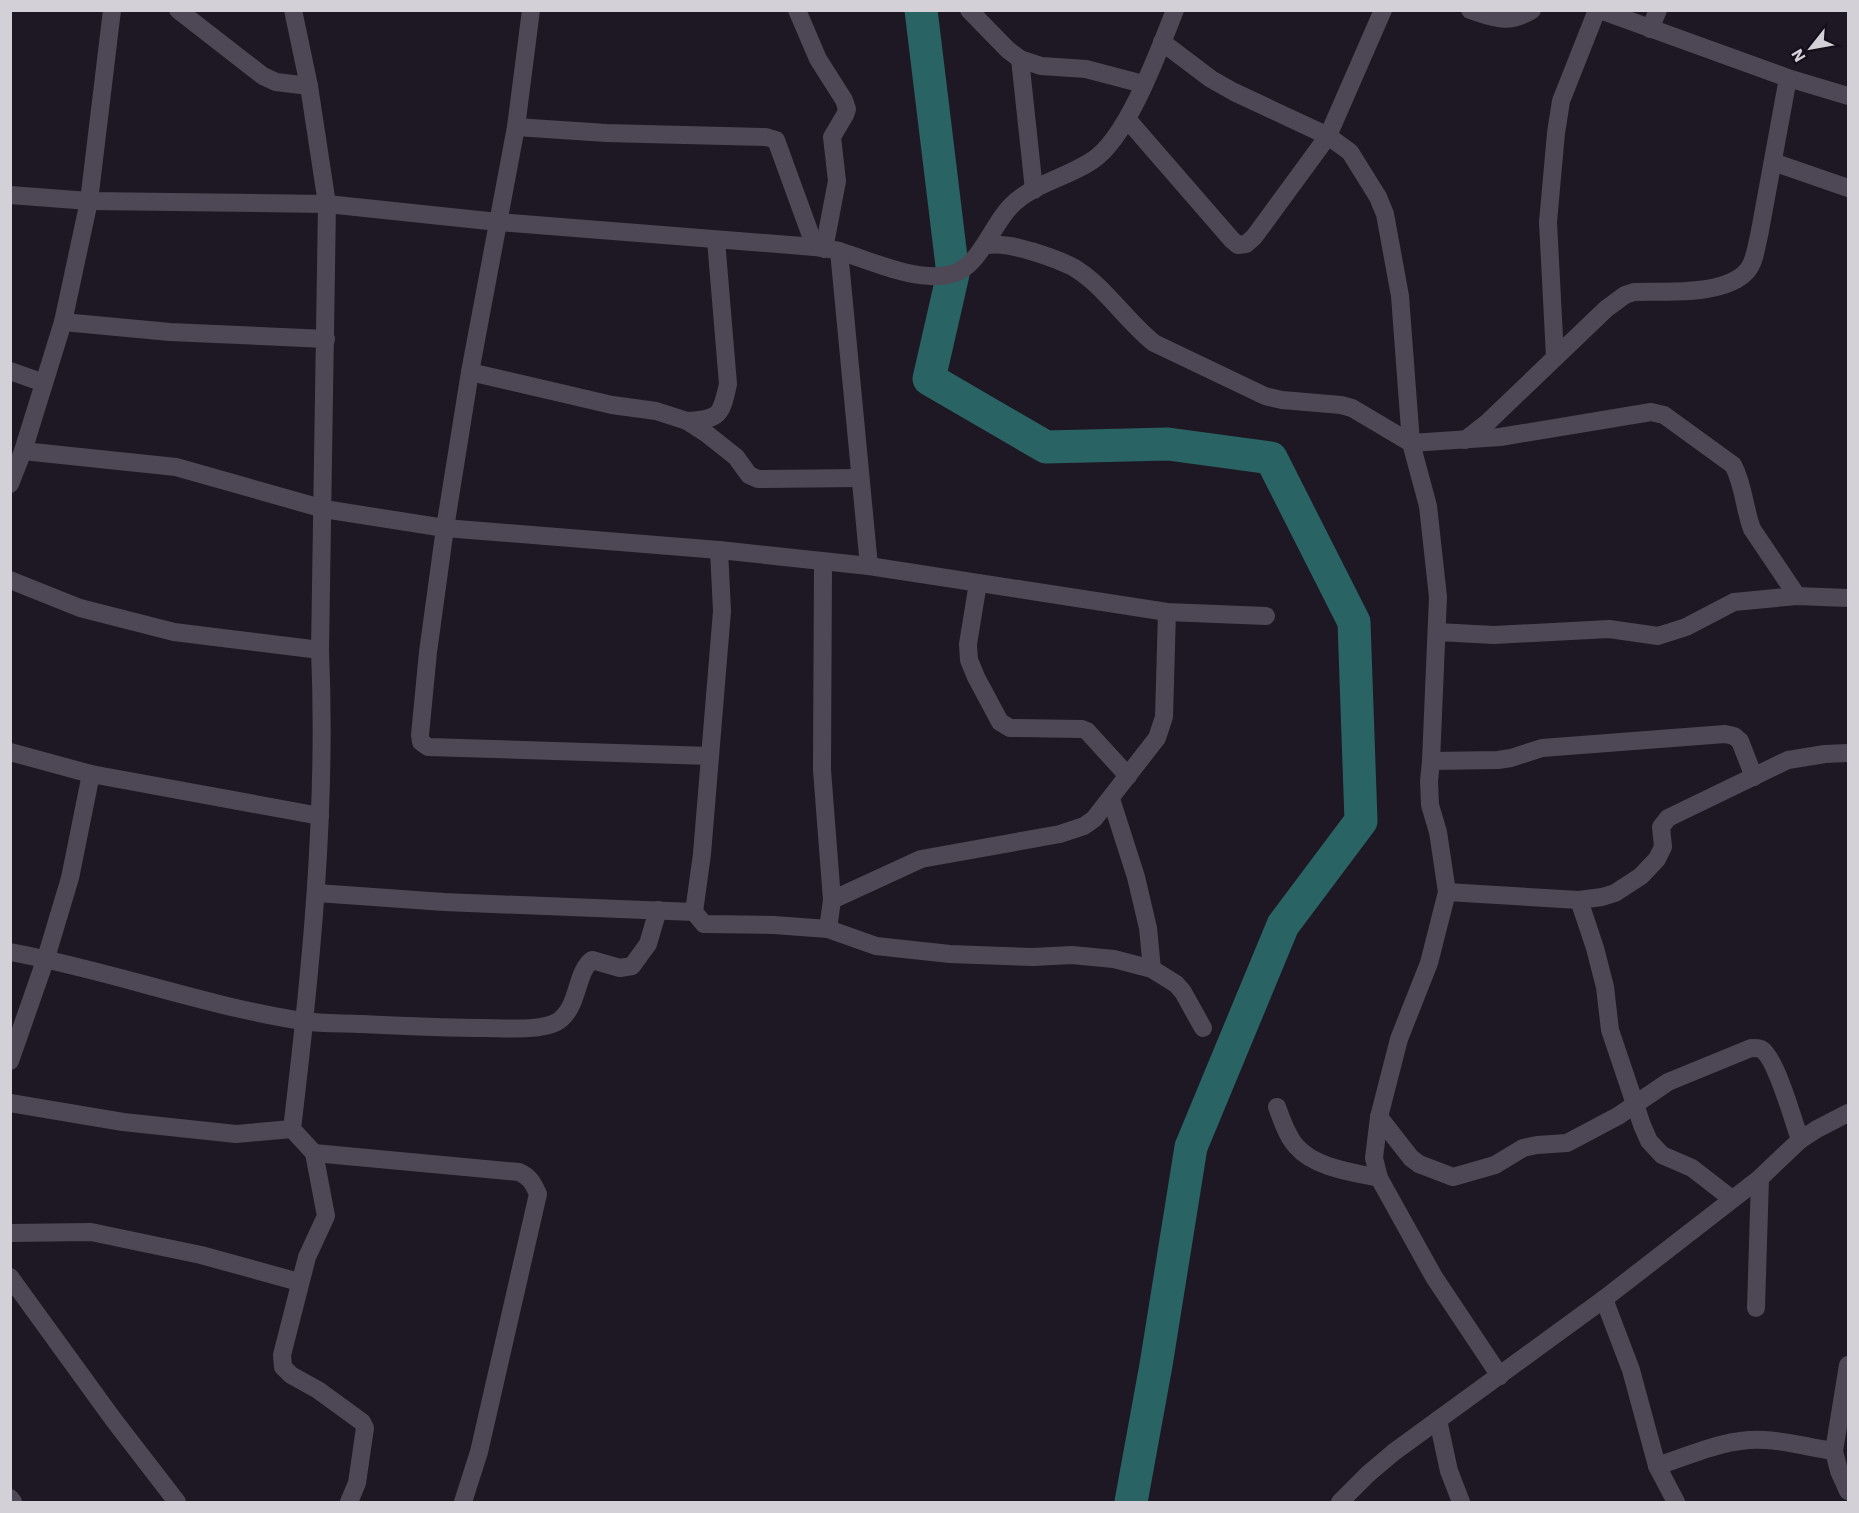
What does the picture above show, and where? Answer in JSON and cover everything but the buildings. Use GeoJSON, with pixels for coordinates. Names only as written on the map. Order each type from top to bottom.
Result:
{"type":"FeatureCollection","features":[{"type":"Feature","properties":{"kind":"street"},"geometry":{"type":"LineString","coordinates":[[10,484],[23,451],[63,322],[89,201],[112,10]]}},
{"type":"Feature","properties":{"kind":"street"},"geometry":{"type":"LineString","coordinates":[[178,10],[263,76],[276,82],[309,86]]}},
{"type":"Feature","properties":{"kind":"street"},"geometry":{"type":"LineString","coordinates":[[293,10],[309,86],[327,204],[320,650],[323,714],[320,816],[316,893],[292,1129],[314,1153],[326,1216],[307,1257],[299,1282],[282,1354],[283,1367],[291,1375],[318,1390],[362,1422],[365,1428],[357,1483],[349,1503]]}},
{"type":"Feature","properties":{"kind":"street"},"geometry":{"type":"LineString","coordinates":[[531,10],[516,127],[470,372],[445,528],[428,652],[421,742],[428,747],[710,756]]}},
{"type":"Feature","properties":{"kind":"street"},"geometry":{"type":"LineString","coordinates":[[797,10],[818,59],[844,100],[847,109],[832,137],[837,168],[826,249],[860,478],[869,566]]}},
{"type":"Feature","properties":{"kind":"street"},"geometry":{"type":"LineString","coordinates":[[969,10],[1008,50],[1020,59],[1041,66],[1086,69],[1143,84]]}},
{"type":"Feature","properties":{"kind":"street"},"geometry":{"type":"LineString","coordinates":[[10,195],[89,201],[327,204],[498,222],[826,249],[926,276],[953,274],[972,263],[993,228],[1011,205],[1034,190],[1093,160],[1107,148],[1127,119],[1175,10]]}},
{"type":"Feature","properties":{"kind":"street"},"geometry":{"type":"LineString","coordinates":[[1127,119],[1232,240],[1238,245],[1246,244],[1254,237],[1328,136],[1383,10]]}},
{"type":"Feature","properties":{"kind":"street"},"geometry":{"type":"LineString","coordinates":[[1470,10],[1502,20],[1518,18],[1532,10]]}},
{"type":"Feature","properties":{"kind":"street"},"geometry":{"type":"LineString","coordinates":[[1555,357],[1548,222],[1556,133],[1561,101],[1598,10],[1788,78],[1848,96]]}},
{"type":"Feature","properties":{"kind":"street"},"geometry":{"type":"LineString","coordinates":[[1650,29],[1658,10]]}},
{"type":"Feature","properties":{"kind":"street"},"geometry":{"type":"LineString","coordinates":[[1162,42],[1211,79],[1328,136],[1350,152],[1378,197],[1385,214],[1400,296],[1411,443],[1428,506],[1438,597],[1429,781],[1430,805],[1438,832],[1447,892],[1429,963],[1399,1039],[1378,1117],[1374,1158],[1379,1178],[1434,1276],[1500,1376]]}},
{"type":"Feature","properties":{"kind":"street"},"geometry":{"type":"LineString","coordinates":[[1020,59],[1034,190]]}},
{"type":"Feature","properties":{"kind":"street"},"geometry":{"type":"LineString","coordinates":[[1465,440],[1488,422],[1606,309],[1625,295],[1634,292],[1718,288],[1748,271],[1753,261],[1788,78]]}},
{"type":"Feature","properties":{"kind":"street"},"geometry":{"type":"LineString","coordinates":[[516,127],[606,133],[766,137],[776,140],[806,221],[826,249]]}},
{"type":"Feature","properties":{"kind":"street"},"geometry":{"type":"LineString","coordinates":[[1773,162],[1848,188]]}},
{"type":"Feature","properties":{"kind":"street"},"geometry":{"type":"LineString","coordinates":[[806,221],[835,193]]}},
{"type":"Feature","properties":{"kind":"street"},"geometry":{"type":"LineString","coordinates":[[687,421],[705,420],[716,416],[723,407],[728,384],[716,240]]}},
{"type":"Feature","properties":{"kind":"street"},"geometry":{"type":"LineString","coordinates":[[984,245],[998,243],[1015,246],[1073,267],[1096,286],[1140,332],[1154,343],[1258,393],[1282,400],[1352,408],[1411,443],[1500,437],[1651,412],[1664,415],[1733,465],[1740,477],[1752,529],[1797,596]]}},
{"type":"Feature","properties":{"kind":"street"},"geometry":{"type":"LineString","coordinates":[[63,322],[170,332],[326,339]]}},
{"type":"Feature","properties":{"kind":"street"},"geometry":{"type":"LineString","coordinates":[[10,371],[44,383]]}},
{"type":"Feature","properties":{"kind":"street"},"geometry":{"type":"LineString","coordinates":[[470,372],[612,405],[656,411],[687,421],[708,434],[736,457],[749,475],[758,479],[860,478]]}},
{"type":"Feature","properties":{"kind":"street"},"geometry":{"type":"LineString","coordinates":[[23,451],[176,467],[324,509],[445,528],[719,550],[869,566],[1167,612],[1266,616]]}},
{"type":"Feature","properties":{"kind":"street"},"geometry":{"type":"LineString","coordinates":[[694,912],[702,854],[722,611],[719,550]]}},
{"type":"Feature","properties":{"kind":"street"},"geometry":{"type":"LineString","coordinates":[[823,562],[822,770],[832,900],[828,929]]}},
{"type":"Feature","properties":{"kind":"street"},"geometry":{"type":"LineString","coordinates":[[10,580],[80,608],[174,632],[320,650]]}},
{"type":"Feature","properties":{"kind":"street"},"geometry":{"type":"LineString","coordinates":[[978,583],[968,644],[969,660],[1000,722],[1010,728],[1082,729],[1087,731],[1128,776]]}},
{"type":"Feature","properties":{"kind":"street"},"geometry":{"type":"LineString","coordinates":[[1437,632],[1494,635],[1609,629],[1658,636],[1686,627],[1734,602],[1797,596],[1848,598]]}},
{"type":"Feature","properties":{"kind":"street"},"geometry":{"type":"LineString","coordinates":[[832,900],[921,859],[1060,834],[1084,826],[1094,819],[1157,738],[1164,717],[1167,612]]}},
{"type":"Feature","properties":{"kind":"street"},"geometry":{"type":"LineString","coordinates":[[1431,761],[1498,760],[1542,748],[1725,734],[1734,736],[1740,741],[1754,777]]}},
{"type":"Feature","properties":{"kind":"street"},"geometry":{"type":"LineString","coordinates":[[10,752],[91,774],[320,816]]}},
{"type":"Feature","properties":{"kind":"street"},"geometry":{"type":"LineString","coordinates":[[1447,892],[1580,900],[1615,893],[1641,876],[1657,859],[1663,847],[1661,827],[1668,818],[1788,760],[1848,753]]}},
{"type":"Feature","properties":{"kind":"street"},"geometry":{"type":"LineString","coordinates":[[10,1061],[46,958],[70,878],[91,774]]}},
{"type":"Feature","properties":{"kind":"street"},"geometry":{"type":"LineString","coordinates":[[1111,799],[1136,877],[1148,928],[1152,969]]}},
{"type":"Feature","properties":{"kind":"street"},"geometry":{"type":"LineString","coordinates":[[316,893],[444,902],[694,912],[704,924],[774,925],[828,929],[876,946],[950,954],[1033,957],[1072,955],[1114,959],[1152,969],[1176,984],[1203,1028]]}},
{"type":"Feature","properties":{"kind":"street"},"geometry":{"type":"LineString","coordinates":[[1580,900],[1605,987],[1610,1030],[1649,1142],[1662,1155],[1692,1168],[1732,1199]]}},
{"type":"Feature","properties":{"kind":"street"},"geometry":{"type":"LineString","coordinates":[[10,952],[46,958],[190,997],[304,1022],[439,1028],[534,1028],[562,1019],[577,996],[587,963],[592,960],[620,968],[632,966],[648,944],[658,910]]}},
{"type":"Feature","properties":{"kind":"street"},"geometry":{"type":"LineString","coordinates":[[1378,1117],[1411,1158],[1419,1164],[1453,1177],[1495,1165],[1522,1148],[1567,1143],[1635,1106],[1668,1082],[1751,1048],[1761,1049],[1776,1070],[1800,1140]]}},
{"type":"Feature","properties":{"kind":"street"},"geometry":{"type":"LineString","coordinates":[[10,1103],[123,1122],[236,1134],[292,1129]]}},
{"type":"Feature","properties":{"kind":"street"},"geometry":{"type":"LineString","coordinates":[[1277,1107],[1294,1144],[1304,1154],[1334,1167],[1379,1178]]}},
{"type":"Feature","properties":{"kind":"street"},"geometry":{"type":"LineString","coordinates":[[1340,1503],[1368,1474],[1604,1299],[1760,1178],[1800,1140],[1817,1129],[1846,1120]]}},
{"type":"Feature","properties":{"kind":"street"},"geometry":{"type":"LineString","coordinates":[[314,1153],[519,1172],[529,1177],[538,1194],[479,1452],[463,1503]]}},
{"type":"Feature","properties":{"kind":"street"},"geometry":{"type":"LineString","coordinates":[[1756,1308],[1760,1178]]}},
{"type":"Feature","properties":{"kind":"street"},"geometry":{"type":"LineString","coordinates":[[10,1233],[91,1232],[201,1255],[299,1282]]}},
{"type":"Feature","properties":{"kind":"street"},"geometry":{"type":"LineString","coordinates":[[10,1277],[177,1503]]}},
{"type":"Feature","properties":{"kind":"street"},"geometry":{"type":"LineString","coordinates":[[1604,1299],[1631,1370],[1658,1466],[1676,1503]]}},
{"type":"Feature","properties":{"kind":"street"},"geometry":{"type":"LineString","coordinates":[[1848,1365],[1834,1451],[1839,1471],[1848,1491]]}},
{"type":"Feature","properties":{"kind":"street"},"geometry":{"type":"LineString","coordinates":[[1438,1420],[1449,1471],[1461,1503]]}},
{"type":"Feature","properties":{"kind":"street"},"geometry":{"type":"LineString","coordinates":[[1658,1466],[1714,1448],[1746,1441],[1765,1440],[1834,1451]]}},
{"type":"Feature","properties":{"kind":"street"},"geometry":{"type":"LineString","coordinates":[[10,1498],[13,1503]]}},
{"type":"Feature","properties":{"kind":"waterway"},"geometry":{"type":"LineString","coordinates":[[921,10],[953,274],[929,379],[1046,447],[1168,444],[1271,458],[1354,622],[1361,821],[1283,925],[1191,1147],[1156,1365],[1131,1502]]}}]}
